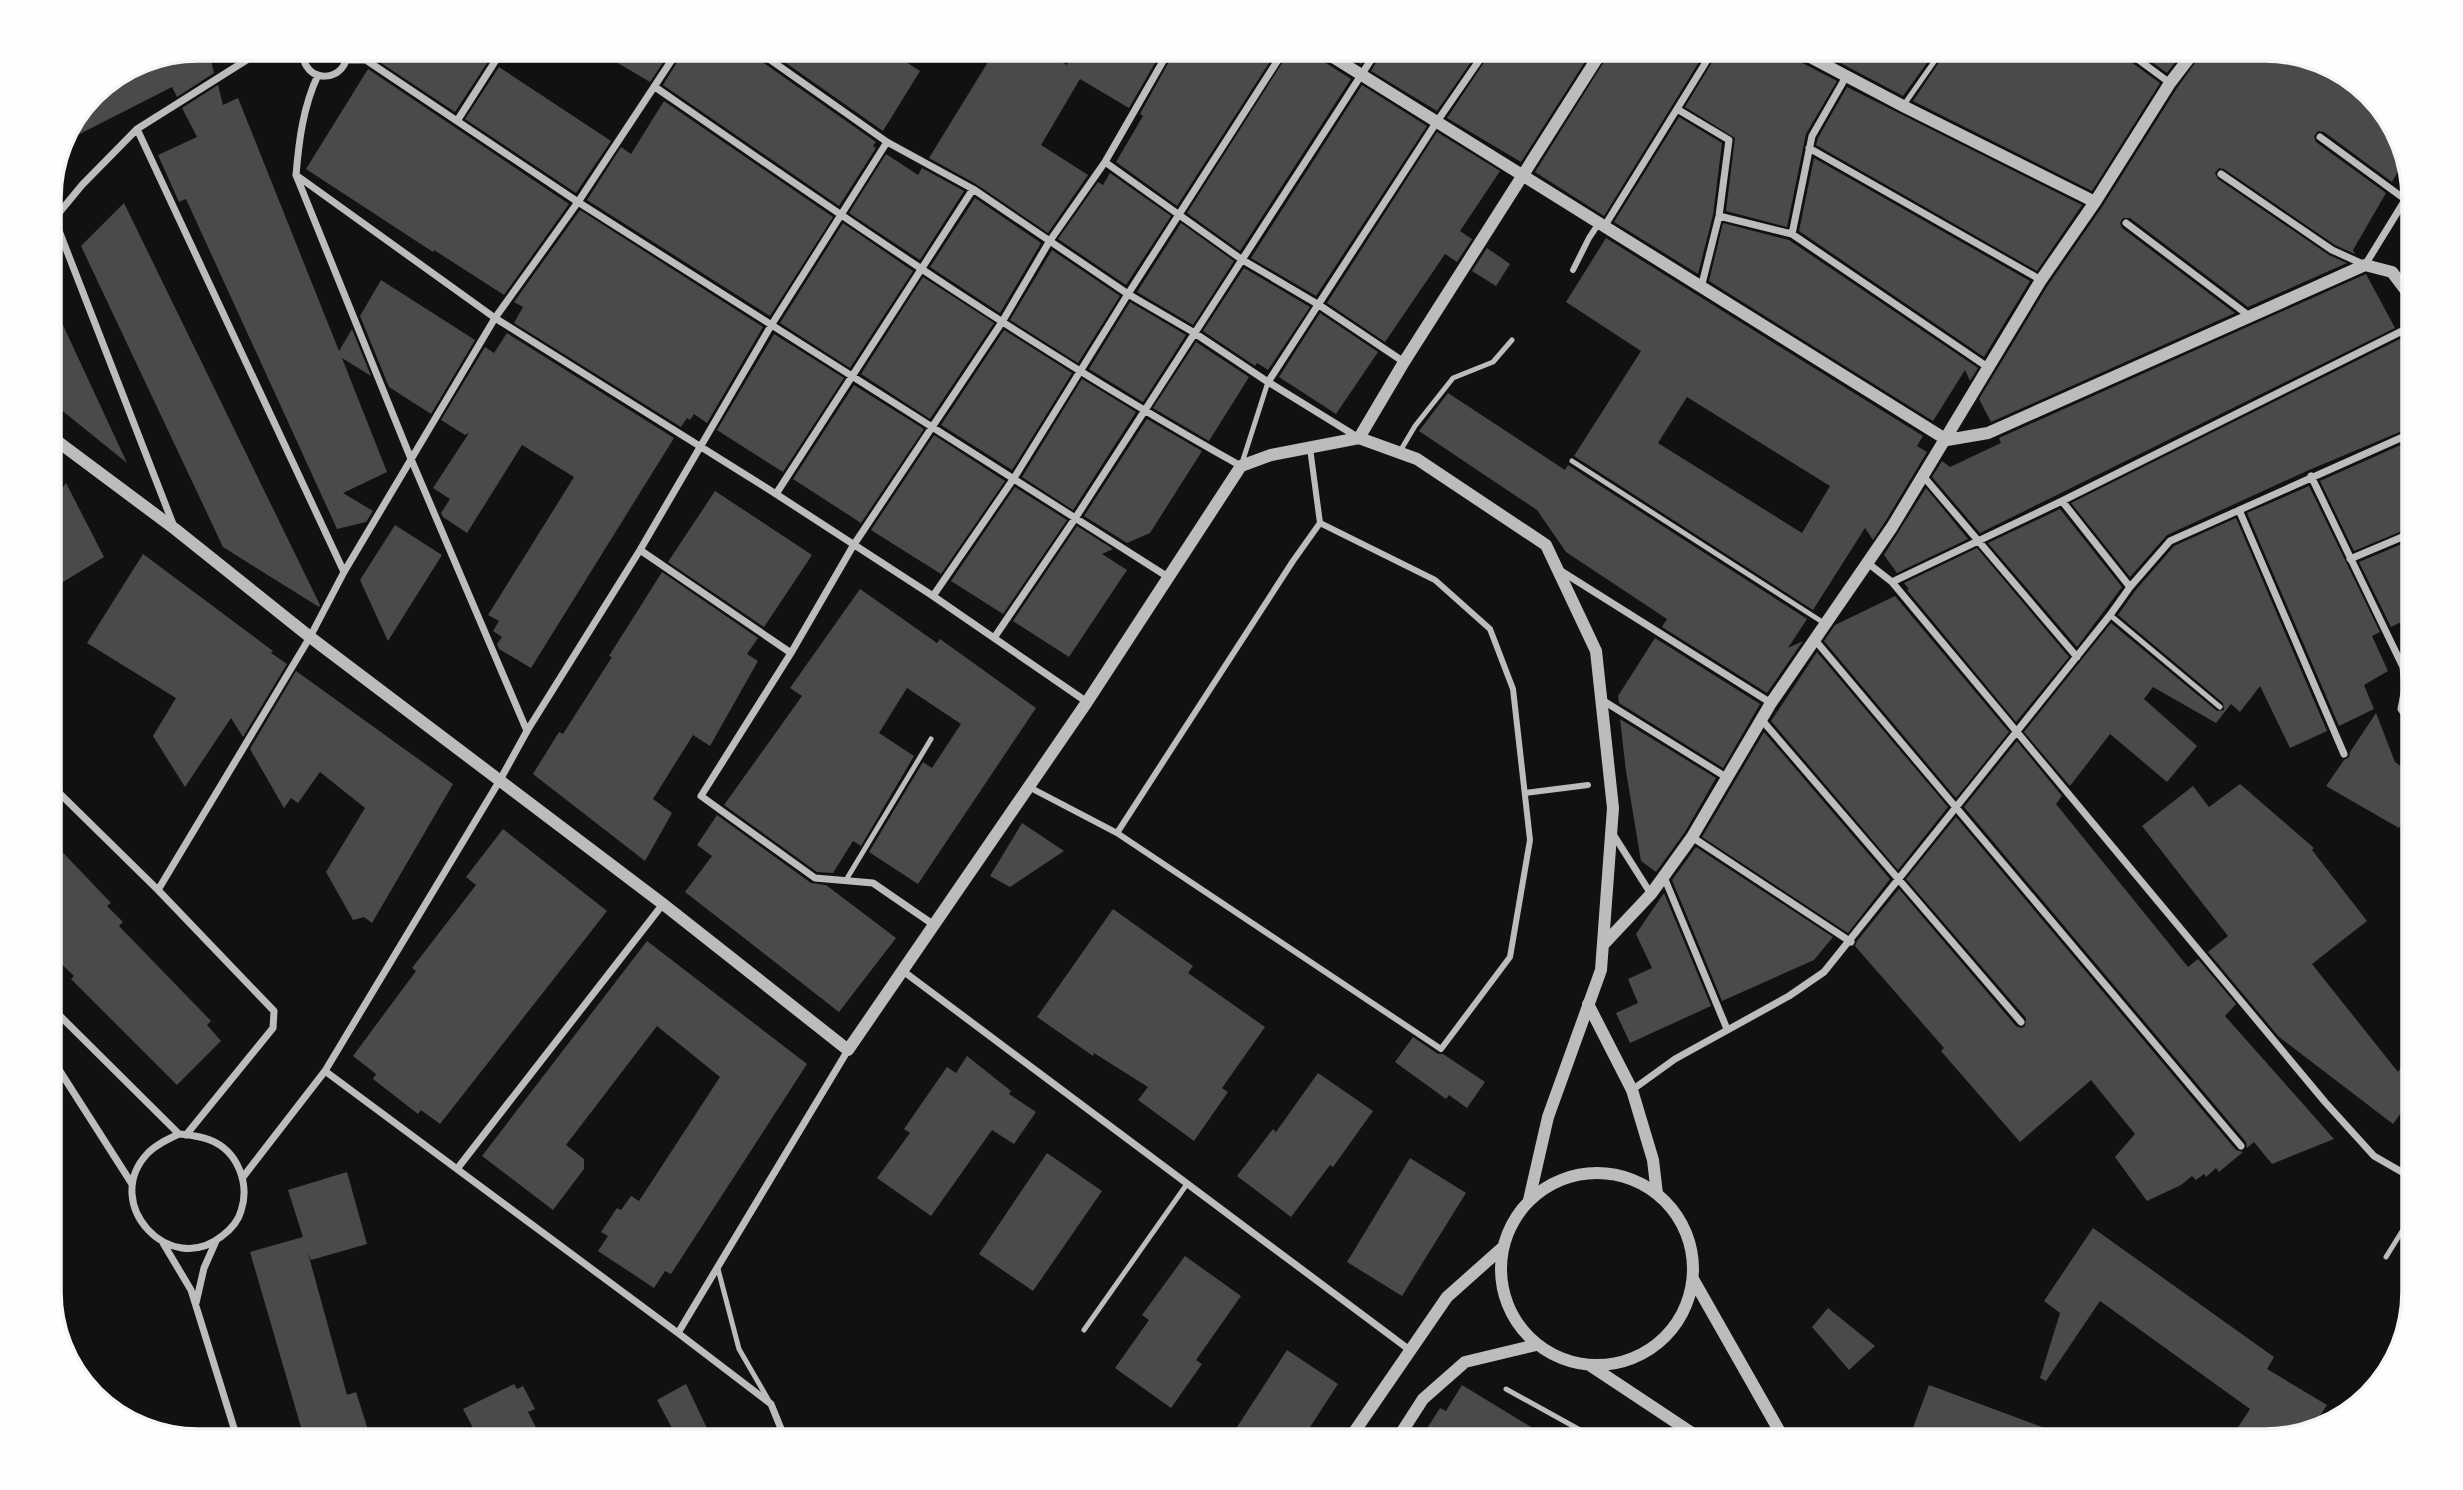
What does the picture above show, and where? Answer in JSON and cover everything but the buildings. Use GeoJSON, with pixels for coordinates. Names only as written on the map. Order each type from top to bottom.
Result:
{"type":"FeatureCollection","features":[{"type":"Feature","properties":{"kind":"street"},"geometry":{"type":"LineString","coordinates":[[62,210],[82,185],[137,130],[239,61]]}},
{"type":"Feature","properties":{"kind":"street"},"geometry":{"type":"LineString","coordinates":[[305,61],[306,67],[318,75],[332,75],[346,61]]}},
{"type":"Feature","properties":{"kind":"street"},"geometry":{"type":"LineString","coordinates":[[367,61],[578,202],[1168,577]]}},
{"type":"Feature","properties":{"kind":"street"},"geometry":{"type":"LineString","coordinates":[[457,121],[495,61]]}},
{"type":"Feature","properties":{"kind":"street"},"geometry":{"type":"LineString","coordinates":[[158,890],[310,637],[344,572],[495,318],[578,202],[671,61]]}},
{"type":"Feature","properties":{"kind":"street"},"geometry":{"type":"LineString","coordinates":[[772,61],[887,142],[973,189],[1128,294],[1193,332],[1268,383],[1359,438],[1417,459],[1546,545],[1596,651],[1613,808],[1601,970],[1548,1117],[1529,1200]]}},
{"type":"Feature","properties":{"kind":"street"},"geometry":{"type":"LineString","coordinates":[[934,925],[873,883],[815,878],[701,796],[791,653],[853,546],[1002,322],[1049,242],[1105,162],[1163,61]]}},
{"type":"Feature","properties":{"kind":"street"},"geometry":{"type":"LineString","coordinates":[[933,596],[1014,478],[1277,61]]}},
{"type":"Feature","properties":{"kind":"street"},"geometry":{"type":"LineString","coordinates":[[1339,61],[1947,440],[1988,433],[2365,265],[2401,208]]}},
{"type":"Feature","properties":{"kind":"street"},"geometry":{"type":"LineString","coordinates":[[994,638],[1076,517],[1370,61]]}},
{"type":"Feature","properties":{"kind":"street"},"geometry":{"type":"LineString","coordinates":[[1268,383],[1479,61]]}},
{"type":"Feature","properties":{"kind":"street"},"geometry":{"type":"LineString","coordinates":[[678,1333],[848,1050],[1087,702],[1241,466],[1271,454],[1359,438],[1404,362],[1595,61]]}},
{"type":"Feature","properties":{"kind":"street"},"geometry":{"type":"LineString","coordinates":[[1573,270],[1589,238],[1602,225],[1707,61]]}},
{"type":"Feature","properties":{"kind":"street"},"geometry":{"type":"LineString","coordinates":[[1819,61],[1903,106],[2095,201]]}},
{"type":"Feature","properties":{"kind":"street"},"geometry":{"type":"LineString","coordinates":[[2140,61],[2170,83]]}},
{"type":"Feature","properties":{"kind":"street"},"geometry":{"type":"LineString","coordinates":[[1603,945],[1651,894],[1692,837],[1771,703],[1869,564],[1924,477],[2040,280],[2187,61]]}},
{"type":"Feature","properties":{"kind":"street"},"geometry":{"type":"LineString","coordinates":[[318,75],[309,95],[300,133],[296,175],[411,459],[527,731]]}},
{"type":"Feature","properties":{"kind":"street"},"geometry":{"type":"LineString","coordinates":[[1792,234],[1812,136],[1847,75]]}},
{"type":"Feature","properties":{"kind":"street"},"geometry":{"type":"LineString","coordinates":[[655,87],[841,216],[1002,322],[1143,411],[1241,466]]}},
{"type":"Feature","properties":{"kind":"street"},"geometry":{"type":"LineString","coordinates":[[1677,109],[1729,140],[1719,216],[1701,288]]}},
{"type":"Feature","properties":{"kind":"street"},"geometry":{"type":"LineString","coordinates":[[137,130],[344,572]]}},
{"type":"Feature","properties":{"kind":"street"},"geometry":{"type":"LineString","coordinates":[[2320,137],[2401,196]]}},
{"type":"Feature","properties":{"kind":"street"},"geometry":{"type":"LineString","coordinates":[[243,1177],[325,1071],[527,731],[640,550],[772,324],[887,142]]}},
{"type":"Feature","properties":{"kind":"street"},"geometry":{"type":"LineString","coordinates":[[1809,148],[2040,280]]}},
{"type":"Feature","properties":{"kind":"street"},"geometry":{"type":"LineString","coordinates":[[1105,162],[1241,259],[1319,305],[1404,362]]}},
{"type":"Feature","properties":{"kind":"street"},"geometry":{"type":"LineString","coordinates":[[2221,174],[2332,250],[2365,265],[2392,272],[2401,284]]}},
{"type":"Feature","properties":{"kind":"street"},"geometry":{"type":"LineString","coordinates":[[296,175],[495,318],[776,494],[933,596],[1087,702]]}},
{"type":"Feature","properties":{"kind":"street"},"geometry":{"type":"LineString","coordinates":[[776,494],[973,189]]}},
{"type":"Feature","properties":{"kind":"street"},"geometry":{"type":"LineString","coordinates":[[1719,216],[1792,234],[1989,368]]}},
{"type":"Feature","properties":{"kind":"street"},"geometry":{"type":"LineString","coordinates":[[2126,223],[2248,316]]}},
{"type":"Feature","properties":{"kind":"street"},"geometry":{"type":"LineString","coordinates":[[62,248],[175,529]]}},
{"type":"Feature","properties":{"kind":"street"},"geometry":{"type":"LineString","coordinates":[[1892,582],[2062,502],[2401,331]]}},
{"type":"Feature","properties":{"kind":"street"},"geometry":{"type":"LineString","coordinates":[[1632,1090],[1675,1059],[1789,996],[1824,972],[1851,942],[1955,806],[2077,657],[2130,587],[2170,541],[2401,437]]}},
{"type":"Feature","properties":{"kind":"street"},"geometry":{"type":"LineString","coordinates":[[62,445],[175,529],[310,637],[663,904],[848,1050]]}},
{"type":"Feature","properties":{"kind":"street"},"geometry":{"type":"LineString","coordinates":[[1117,833],[1320,523],[1310,447]]}},
{"type":"Feature","properties":{"kind":"street"},"geometry":{"type":"LineString","coordinates":[[2311,476],[2401,664]]}},
{"type":"Feature","properties":{"kind":"street"},"geometry":{"type":"LineString","coordinates":[[1924,477],[2077,657]]}},
{"type":"Feature","properties":{"kind":"street"},"geometry":{"type":"LineString","coordinates":[[2062,502],[2130,587]]}},
{"type":"Feature","properties":{"kind":"street"},"geometry":{"type":"LineString","coordinates":[[2239,510],[2344,754]]}},
{"type":"Feature","properties":{"kind":"street"},"geometry":{"type":"LineString","coordinates":[[1029,787],[1117,833],[1441,1049],[1510,957],[1530,840],[1513,689],[1490,629],[1435,580],[1320,523]]}},
{"type":"Feature","properties":{"kind":"street"},"geometry":{"type":"LineString","coordinates":[[2350,559],[2401,537]]}},
{"type":"Feature","properties":{"kind":"street"},"geometry":{"type":"LineString","coordinates":[[640,550],[791,653]]}},
{"type":"Feature","properties":{"kind":"street"},"geometry":{"type":"LineString","coordinates":[[1869,564],[1892,582],[2325,1102],[2374,1156],[2402,1172]]}},
{"type":"Feature","properties":{"kind":"street"},"geometry":{"type":"LineString","coordinates":[[1558,570],[1771,703]]}},
{"type":"Feature","properties":{"kind":"street"},"geometry":{"type":"LineString","coordinates":[[1815,640],[2241,1146]]}},
{"type":"Feature","properties":{"kind":"street"},"geometry":{"type":"LineString","coordinates":[[1601,700],[1726,777]]}},
{"type":"Feature","properties":{"kind":"street"},"geometry":{"type":"LineString","coordinates":[[1761,719],[2021,1022]]}},
{"type":"Feature","properties":{"kind":"street"},"geometry":{"type":"LineString","coordinates":[[1525,793],[1588,785]]}},
{"type":"Feature","properties":{"kind":"street"},"geometry":{"type":"LineString","coordinates":[[62,796],[158,890],[274,1011],[272,1028],[182,1134],[148,1152],[137,1167],[132,1184],[133,1202],[138,1218],[148,1232],[162,1242],[190,1248],[216,1241],[230,1229],[241,1214],[245,1195],[243,1177],[236,1162],[226,1149],[212,1140],[182,1134],[62,1018]]}},
{"type":"Feature","properties":{"kind":"street"},"geometry":{"type":"LineString","coordinates":[[1611,831],[1651,894]]}},
{"type":"Feature","properties":{"kind":"street"},"geometry":{"type":"LineString","coordinates":[[1692,837],[1851,942]]}},
{"type":"Feature","properties":{"kind":"street"},"geometry":{"type":"LineString","coordinates":[[1664,877],[1727,1029]]}},
{"type":"Feature","properties":{"kind":"street"},"geometry":{"type":"LineString","coordinates":[[457,1169],[663,904]]}},
{"type":"Feature","properties":{"kind":"street"},"geometry":{"type":"LineString","coordinates":[[903,971],[1411,1351]]}},
{"type":"Feature","properties":{"kind":"street"},"geometry":{"type":"LineString","coordinates":[[1588,1004],[1632,1090],[1653,1160],[1657,1194]]}},
{"type":"Feature","properties":{"kind":"street"},"geometry":{"type":"LineString","coordinates":[[325,1071],[771,1404],[781,1429]]}},
{"type":"Feature","properties":{"kind":"street"},"geometry":{"type":"LineString","coordinates":[[62,1074],[132,1184]]}},
{"type":"Feature","properties":{"kind":"street"},"geometry":{"type":"LineString","coordinates":[[1605,1173],[1633,1180],[1657,1194],[1678,1217],[1691,1247],[1693,1279],[1686,1308],[1670,1333],[1647,1352],[1620,1363],[1591,1366],[1562,1360],[1536,1345],[1518,1325],[1505,1301],[1500,1275],[1502,1248],[1512,1222],[1529,1200],[1551,1184],[1578,1175],[1605,1173]]}},
{"type":"Feature","properties":{"kind":"street"},"geometry":{"type":"LineString","coordinates":[[195,1304],[204,1268],[216,1241]]}},
{"type":"Feature","properties":{"kind":"street"},"geometry":{"type":"LineString","coordinates":[[162,1242],[191,1290],[234,1429]]}},
{"type":"Feature","properties":{"kind":"street"},"geometry":{"type":"LineString","coordinates":[[1356,1429],[1447,1297],[1502,1248]]}},
{"type":"Feature","properties":{"kind":"street"},"geometry":{"type":"LineString","coordinates":[[1693,1279],[1778,1429]]}},
{"type":"Feature","properties":{"kind":"street"},"geometry":{"type":"LineString","coordinates":[[1404,1429],[1423,1399],[1465,1362],[1536,1345]]}},
{"type":"Feature","properties":{"kind":"street"},"geometry":{"type":"LineString","coordinates":[[1591,1366],[1686,1429]]}},
{"type":"Feature","properties":{"kind":"lane"},"geometry":{"type":"LineString","coordinates":[[1903,106],[1935,61]]}},
{"type":"Feature","properties":{"kind":"lane"},"geometry":{"type":"LineString","coordinates":[[1399,453],[1452,378],[1493,362],[1512,340]]}},
{"type":"Feature","properties":{"kind":"lane"},"geometry":{"type":"LineString","coordinates":[[1241,466],[1268,383]]}},
{"type":"Feature","properties":{"kind":"lane"},"geometry":{"type":"LineString","coordinates":[[1572,461],[1826,624]]}},
{"type":"Feature","properties":{"kind":"lane"},"geometry":{"type":"LineString","coordinates":[[2110,615],[2220,707]]}},
{"type":"Feature","properties":{"kind":"lane"},"geometry":{"type":"LineString","coordinates":[[846,880],[931,739]]}},
{"type":"Feature","properties":{"kind":"lane"},"geometry":{"type":"LineString","coordinates":[[1084,1331],[1187,1184]]}},
{"type":"Feature","properties":{"kind":"lane"},"geometry":{"type":"LineString","coordinates":[[2386,1257],[2402,1231]]}},
{"type":"Feature","properties":{"kind":"lane"},"geometry":{"type":"LineString","coordinates":[[718,1269],[739,1349],[771,1404]]}},
{"type":"Feature","properties":{"kind":"lane"},"geometry":{"type":"LineString","coordinates":[[1506,1389],[1578,1429]]}}]}
